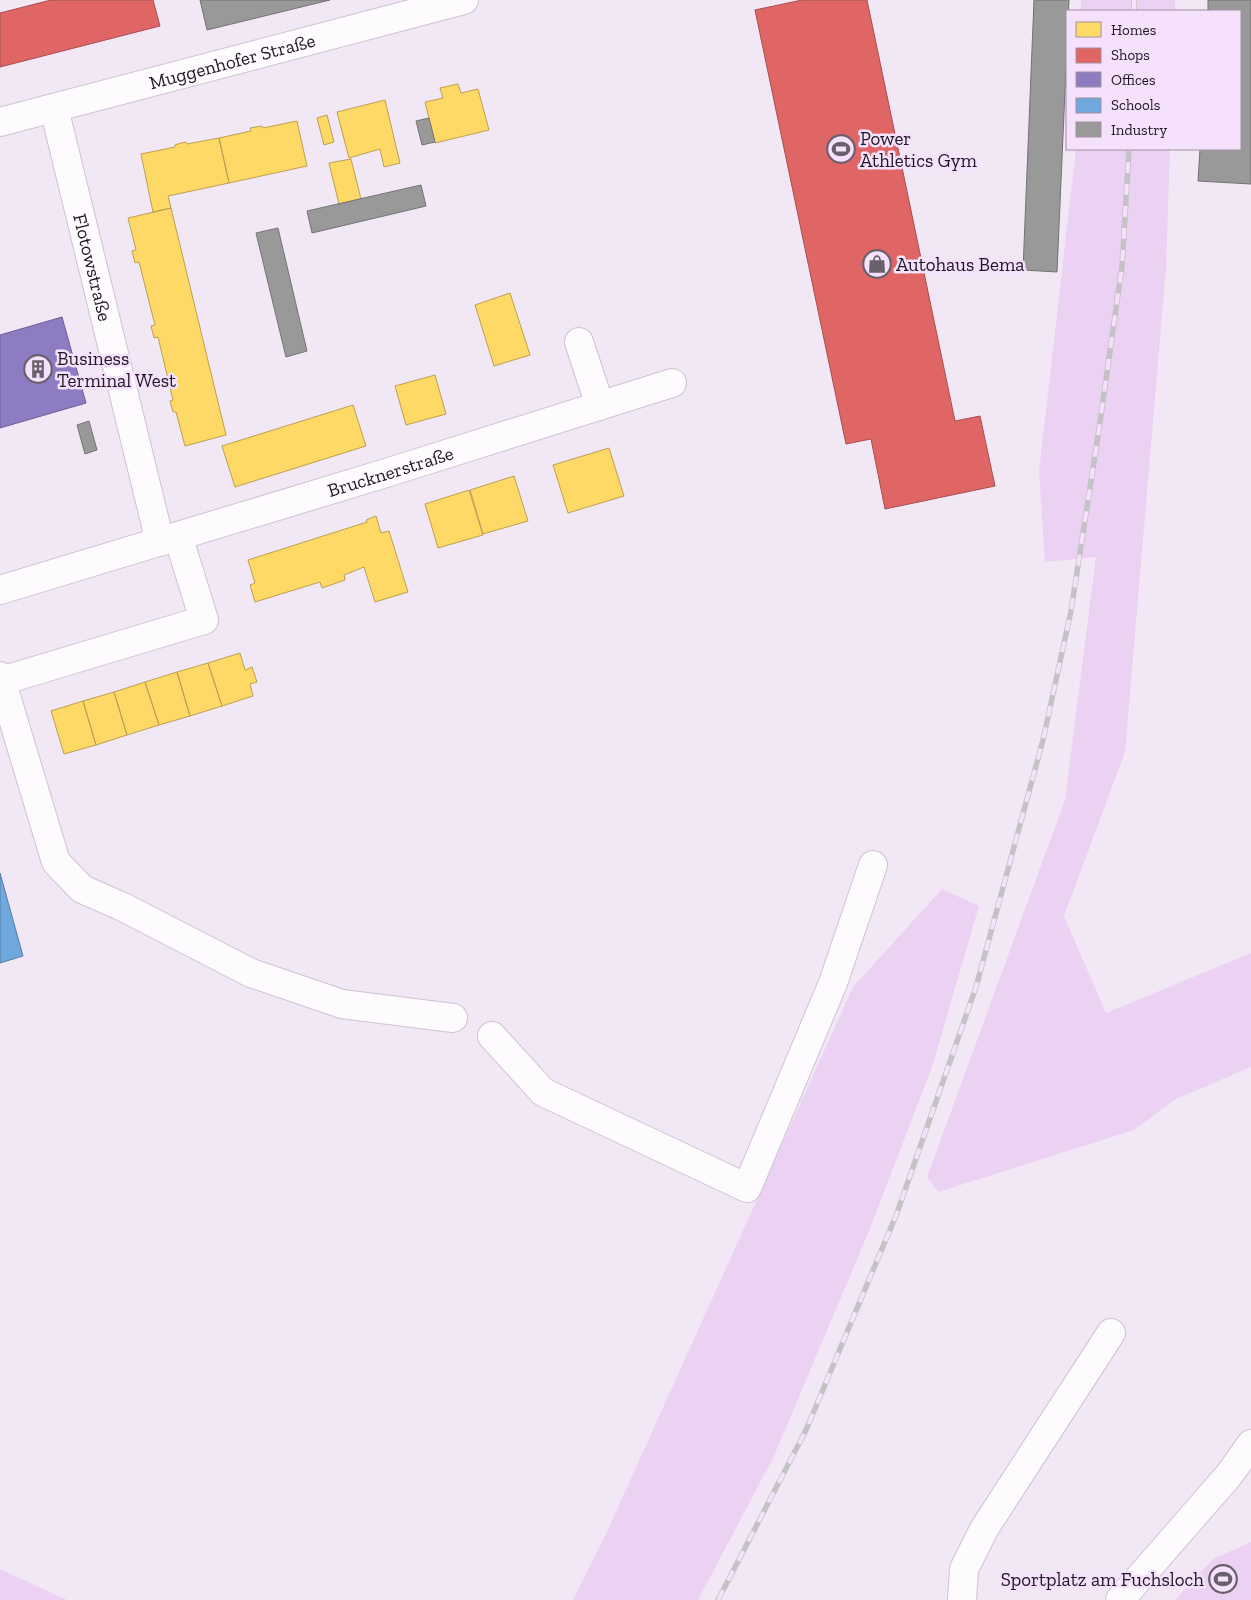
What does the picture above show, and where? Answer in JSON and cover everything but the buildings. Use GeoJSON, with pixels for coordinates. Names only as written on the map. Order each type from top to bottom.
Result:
{"type":"FeatureCollection","features":[{"type":"Feature","properties":{"kind":"street","name":"Muggenhofer Straße"},"geometry":{"type":"LineString","coordinates":[[0,122],[464,0]]}},
{"type":"Feature","properties":{"kind":"street","name":"Flotowstraße"},"geometry":{"type":"LineString","coordinates":[[54,108],[169,539]]}},
{"type":"Feature","properties":{"kind":"street"},"geometry":{"type":"LineString","coordinates":[[579,342],[600,406]]}},
{"type":"Feature","properties":{"kind":"street","name":"Brucknerstraße"},"geometry":{"type":"LineString","coordinates":[[0,590],[672,383]]}},
{"type":"Feature","properties":{"kind":"street"},"geometry":{"type":"LineString","coordinates":[[169,539],[204,620],[1,678],[56,862],[82,889],[123,907],[251,973],[342,1004],[453,1018]]}},
{"type":"Feature","properties":{"kind":"street"},"geometry":{"type":"LineString","coordinates":[[492,1036],[543,1092],[747,1188],[833,984],[873,865]]}},
{"type":"Feature","properties":{"kind":"street"},"geometry":{"type":"LineString","coordinates":[[962,1600],[964,1569],[984,1529],[1111,1333]]}},
{"type":"Feature","properties":{"kind":"street"},"geometry":{"type":"LineString","coordinates":[[1120,1600],[1229,1475],[1251,1444]]}},
{"type":"Feature","properties":{"kind":"shaded area"},"geometry":{"type":"Polygon","coordinates":[[[1081,0],[1175,0],[1175,10],[1081,10],[1081,0]]]}},
{"type":"Feature","properties":{"kind":"shaded area"},"geometry":{"type":"Polygon","coordinates":[[[1076,150],[1170,150],[1166,268],[1125,752],[1064,916],[1106,1013],[1251,953],[1251,1067],[1174,1100],[1134,1130],[938,1192],[927,1177],[1065,800],[1096,557],[1045,562],[1039,471],[1076,150]]]}},
{"type":"Feature","properties":{"kind":"shaded area"},"geometry":{"type":"Polygon","coordinates":[[[942,889],[979,906],[932,1067],[869,1231],[774,1456],[698,1600],[573,1600],[605,1536],[853,987],[942,889]]]}},
{"type":"Feature","properties":{"kind":"shaded area","name":"Sportplatz am Fuchsloch"},"geometry":{"type":"Polygon","coordinates":[[[1251,1542],[1251,1600],[1175,1600],[1213,1559],[1251,1542]]]}},
{"type":"Feature","properties":{"kind":"shaded area"},"geometry":{"type":"Polygon","coordinates":[[[0,1569],[67,1600],[0,1600],[0,1569]]]}},
{"type":"Feature","properties":{"kind":"railway"},"geometry":{"type":"LineString","coordinates":[[1134,0],[1134,10]]}},
{"type":"Feature","properties":{"kind":"railway"},"geometry":{"type":"LineString","coordinates":[[718,1600],[806,1430],[897,1213],[976,987],[1043,740],[1071,611],[1122,266],[1129,150]]}},
{"type":"Feature","properties":{"kind":"place","name":"Power Athletics Gym"},"geometry":{"type":"Point","coordinates":[841,149]}},
{"type":"Feature","properties":{"kind":"place","name":"Autohaus Bema"},"geometry":{"type":"Point","coordinates":[877,264]}},
{"type":"Feature","properties":{"kind":"place","name":"Business Terminal West"},"geometry":{"type":"Point","coordinates":[38,369]}},
{"type":"Feature","properties":{"kind":"place","name":"Sportplatz am Fuchsloch"},"geometry":{"type":"Point","coordinates":[1223,1579]}}]}
